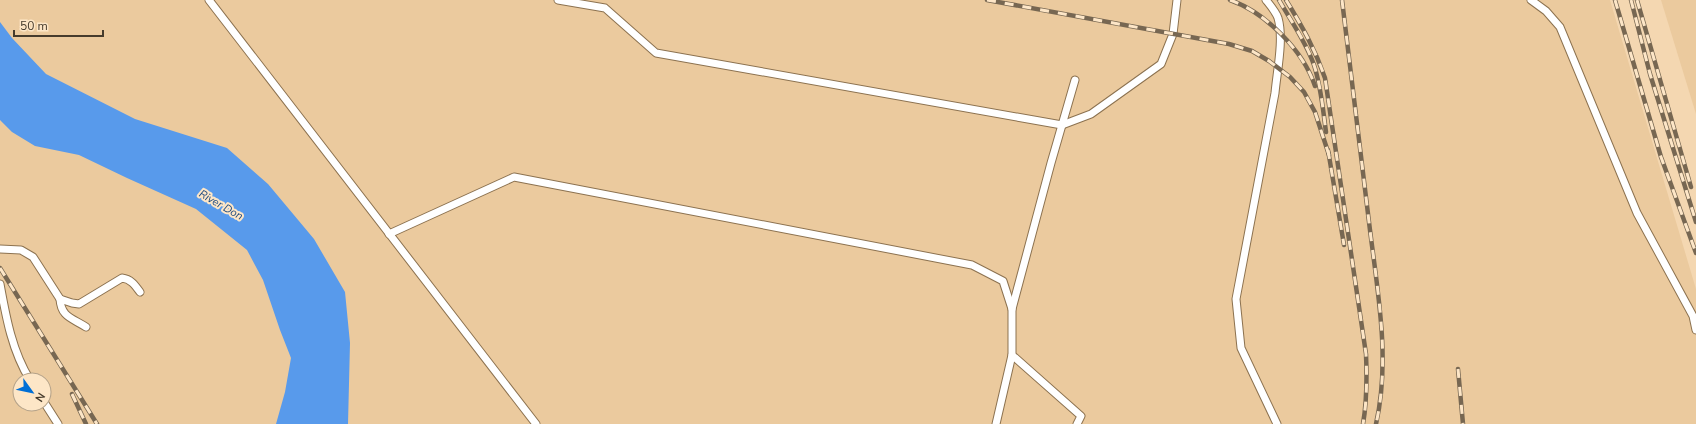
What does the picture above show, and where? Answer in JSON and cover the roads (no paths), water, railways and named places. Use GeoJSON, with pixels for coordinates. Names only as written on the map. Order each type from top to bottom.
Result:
{"type":"FeatureCollection","features":[{"type":"Feature","properties":{"kind":"lane"},"geometry":{"type":"LineString","coordinates":[[209,0],[536,424]]}},
{"type":"Feature","properties":{"kind":"lane"},"geometry":{"type":"LineString","coordinates":[[558,0],[605,8],[656,53],[1062,125],[1091,114],[1161,64],[1173,34],[1177,0]]}},
{"type":"Feature","properties":{"kind":"lane"},"geometry":{"type":"LineString","coordinates":[[1266,0],[1278,17],[1280,34],[1277,74],[1275,93],[1236,299],[1241,348],[1277,424]]}},
{"type":"Feature","properties":{"kind":"lane"},"geometry":{"type":"LineString","coordinates":[[1531,0],[1546,11],[1560,27],[1637,213],[1693,316],[1696,330]]}},
{"type":"Feature","properties":{"kind":"lane"},"geometry":{"type":"LineString","coordinates":[[996,424],[1012,355],[1012,309],[1075,80]]}},
{"type":"Feature","properties":{"kind":"lane"},"geometry":{"type":"LineString","coordinates":[[388,234],[514,177],[972,265],[1003,281],[1012,309]]}},
{"type":"Feature","properties":{"kind":"lane"},"geometry":{"type":"LineString","coordinates":[[0,249],[21,250],[33,257],[60,299],[60,308],[63,313],[86,326]]}},
{"type":"Feature","properties":{"kind":"lane"},"geometry":{"type":"LineString","coordinates":[[60,299],[79,304],[122,278],[127,278],[132,281],[140,292]]}},
{"type":"Feature","properties":{"kind":"lane"},"geometry":{"type":"LineString","coordinates":[[0,284],[10,333],[25,372]]}},
{"type":"Feature","properties":{"kind":"lane"},"geometry":{"type":"LineString","coordinates":[[1012,355],[1081,416],[1077,424]]}},
{"type":"Feature","properties":{"kind":"lane"},"geometry":{"type":"LineString","coordinates":[[50,412],[58,424]]}},
{"type":"Feature","properties":{"kind":"water","name":"River Don"},"geometry":{"type":"Polygon","coordinates":[[[0,22],[12,38],[46,74],[135,119],[227,148],[268,184],[314,239],[345,292],[350,343],[348,424],[276,424],[285,392],[291,358],[263,280],[247,250],[196,209],[79,155],[35,146],[12,132],[0,120],[0,22]]]}},
{"type":"Feature","properties":{"kind":"railway"},"geometry":{"type":"LineString","coordinates":[[987,0],[1229,44],[1252,51],[1269,61],[1290,77],[1304,92],[1315,112],[1329,155]]}},
{"type":"Feature","properties":{"kind":"railway"},"geometry":{"type":"LineString","coordinates":[[1230,0],[1256,13],[1281,34],[1302,59],[1315,86]]}},
{"type":"Feature","properties":{"kind":"railway"},"geometry":{"type":"LineString","coordinates":[[1279,0],[1311,56],[1320,90],[1326,132]]}},
{"type":"Feature","properties":{"kind":"railway"},"geometry":{"type":"LineString","coordinates":[[1286,0],[1308,38],[1325,78],[1366,354],[1367,372],[1363,424]]}},
{"type":"Feature","properties":{"kind":"railway"},"geometry":{"type":"LineString","coordinates":[[1342,0],[1379,298],[1382,374],[1376,424]]}},
{"type":"Feature","properties":{"kind":"railway"},"geometry":{"type":"LineString","coordinates":[[1615,0],[1661,157],[1696,253]]}},
{"type":"Feature","properties":{"kind":"railway"},"geometry":{"type":"LineString","coordinates":[[1631,0],[1650,74],[1696,222]]}},
{"type":"Feature","properties":{"kind":"railway"},"geometry":{"type":"LineString","coordinates":[[1637,0],[1691,187]]}},
{"type":"Feature","properties":{"kind":"railway"},"geometry":{"type":"LineString","coordinates":[[1328,150],[1344,245]]}},
{"type":"Feature","properties":{"kind":"railway"},"geometry":{"type":"LineString","coordinates":[[0,268],[97,424]]}},
{"type":"Feature","properties":{"kind":"railway"},"geometry":{"type":"LineString","coordinates":[[1458,369],[1463,424]]}},
{"type":"Feature","properties":{"kind":"railway"},"geometry":{"type":"LineString","coordinates":[[72,394],[86,424]]}}]}
